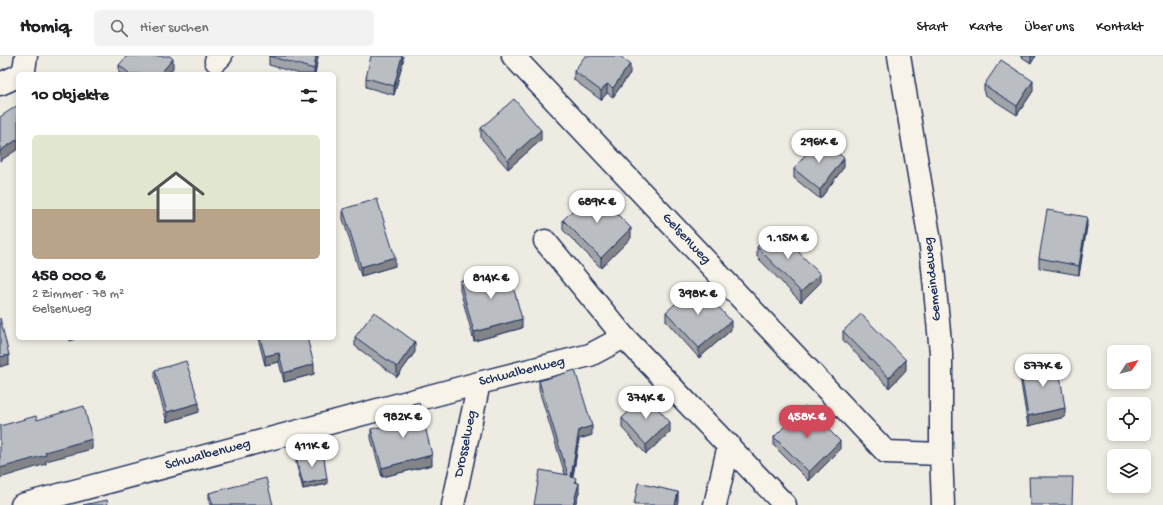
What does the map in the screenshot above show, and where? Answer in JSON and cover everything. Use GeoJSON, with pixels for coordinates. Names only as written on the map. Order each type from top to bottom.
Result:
{"type":"FeatureCollection","features":[{"type":"Feature","properties":{"kind":"street"},"geometry":{"type":"LineString","coordinates":[[22,72],[24,70],[26,56]]}},
{"type":"Feature","properties":{"kind":"street","name":"Gelsenweg"},"geometry":{"type":"LineString","coordinates":[[513,56],[886,452],[941,454]]}},
{"type":"Feature","properties":{"kind":"street","name":"Gemeindeweg"},"geometry":{"type":"LineString","coordinates":[[899,56],[931,247],[941,353],[941,454],[943,505]]}},
{"type":"Feature","properties":{"kind":"street"},"geometry":{"type":"LineString","coordinates":[[0,84],[16,77]]}},
{"type":"Feature","properties":{"kind":"street"},"geometry":{"type":"LineString","coordinates":[[545,241],[624,337],[785,505]]}},
{"type":"Feature","properties":{"kind":"street","name":"Schwalbenweg"},"geometry":{"type":"LineString","coordinates":[[22,505],[479,382],[590,355],[624,337]]}},
{"type":"Feature","properties":{"kind":"street","name":"Drosselweg"},"geometry":{"type":"LineString","coordinates":[[453,505],[479,382]]}},
{"type":"Feature","properties":{"kind":"street"},"geometry":{"type":"LineString","coordinates":[[715,505],[729,445]]}},
{"type":"Feature","properties":{"kind":"building"},"geometry":{"type":"Polygon","coordinates":[[[127,56],[170,56],[173,59],[162,72],[128,72],[119,65],[127,56]]]}},
{"type":"Feature","properties":{"kind":"building"},"geometry":{"type":"Polygon","coordinates":[[[269,56],[316,56],[314,69],[269,56]]]}},
{"type":"Feature","properties":{"kind":"building"},"geometry":{"type":"Polygon","coordinates":[[[371,56],[402,56],[394,86],[366,78],[371,56]]]}},
{"type":"Feature","properties":{"kind":"building"},"geometry":{"type":"Polygon","coordinates":[[[585,56],[620,56],[630,64],[613,88],[607,84],[601,91],[574,71],[585,56]]]}},
{"type":"Feature","properties":{"kind":"building"},"geometry":{"type":"Polygon","coordinates":[[[1001,60],[1033,81],[1017,106],[984,85],[1001,60]]]}},
{"type":"Feature","properties":{"kind":"building"},"geometry":{"type":"Polygon","coordinates":[[[514,99],[541,130],[508,160],[481,128],[514,99]]]}},
{"type":"Feature","properties":{"kind":"building"},"geometry":{"type":"Polygon","coordinates":[[[16,106],[16,140],[0,151],[0,117],[16,106]]]}},
{"type":"Feature","properties":{"kind":"building"},"geometry":{"type":"Polygon","coordinates":[[[819,138],[844,158],[820,190],[794,169],[819,138]]]}},
{"type":"Feature","properties":{"kind":"building"},"geometry":{"type":"Polygon","coordinates":[[[593,190],[631,228],[601,258],[563,220],[593,190]]]}},
{"type":"Feature","properties":{"kind":"building"},"geometry":{"type":"Polygon","coordinates":[[[377,199],[395,257],[361,267],[343,209],[377,199]]]}},
{"type":"Feature","properties":{"kind":"building"},"geometry":{"type":"Polygon","coordinates":[[[1047,210],[1087,217],[1079,266],[1039,258],[1047,210]]]}},
{"type":"Feature","properties":{"kind":"building"},"geometry":{"type":"Polygon","coordinates":[[[776,229],[820,274],[801,292],[757,247],[776,229]]]}},
{"type":"Feature","properties":{"kind":"building"},"geometry":{"type":"Polygon","coordinates":[[[508,268],[522,319],[474,332],[460,281],[508,268]]]}},
{"type":"Feature","properties":{"kind":"building"},"geometry":{"type":"Polygon","coordinates":[[[698,284],[731,321],[699,348],[666,312],[698,284]]]}},
{"type":"Feature","properties":{"kind":"building"},"geometry":{"type":"Polygon","coordinates":[[[374,312],[415,342],[397,367],[355,337],[374,312]]]}},
{"type":"Feature","properties":{"kind":"building"},"geometry":{"type":"Polygon","coordinates":[[[861,314],[906,360],[889,378],[843,331],[861,314]]]}},
{"type":"Feature","properties":{"kind":"building"},"geometry":{"type":"Polygon","coordinates":[[[0,318],[9,355],[0,357],[0,318]]]}},
{"type":"Feature","properties":{"kind":"building"},"geometry":{"type":"Polygon","coordinates":[[[261,340],[308,340],[314,364],[284,373],[279,353],[265,356],[261,340]]]}},
{"type":"Feature","properties":{"kind":"building"},"geometry":{"type":"Polygon","coordinates":[[[186,361],[199,403],[167,412],[155,370],[186,361]]]}},
{"type":"Feature","properties":{"kind":"building"},"geometry":{"type":"Polygon","coordinates":[[[1058,362],[1065,408],[1028,416],[1020,368],[1058,362]]]}},
{"type":"Feature","properties":{"kind":"building"},"geometry":{"type":"Polygon","coordinates":[[[575,370],[592,426],[579,430],[571,477],[576,478],[575,482],[579,483],[573,505],[534,505],[540,470],[568,475],[539,381],[575,370]]]}},
{"type":"Feature","properties":{"kind":"building"},"geometry":{"type":"Polygon","coordinates":[[[646,396],[670,422],[646,445],[622,418],[646,396]]]}},
{"type":"Feature","properties":{"kind":"building"},"geometry":{"type":"Polygon","coordinates":[[[419,402],[432,455],[382,468],[371,429],[402,422],[412,404],[419,402]]]}},
{"type":"Feature","properties":{"kind":"building"},"geometry":{"type":"Polygon","coordinates":[[[84,406],[92,439],[45,452],[46,455],[0,468],[0,426],[36,416],[37,420],[84,406]]]}},
{"type":"Feature","properties":{"kind":"building"},"geometry":{"type":"Polygon","coordinates":[[[805,406],[840,441],[809,472],[774,437],[805,406]]]}},
{"type":"Feature","properties":{"kind":"building"},"geometry":{"type":"Polygon","coordinates":[[[323,452],[327,479],[303,484],[296,458],[323,452]]]}},
{"type":"Feature","properties":{"kind":"building"},"geometry":{"type":"Polygon","coordinates":[[[1029,477],[1073,477],[1072,505],[1030,505],[1029,477]]]}},
{"type":"Feature","properties":{"kind":"building"},"geometry":{"type":"Polygon","coordinates":[[[266,478],[273,505],[213,505],[209,493],[266,478]]]}},
{"type":"Feature","properties":{"kind":"building"},"geometry":{"type":"Polygon","coordinates":[[[638,483],[678,492],[675,505],[634,505],[638,483]]]}},
{"type":"Feature","properties":{"kind":"building"},"geometry":{"type":"Polygon","coordinates":[[[107,500],[108,505],[83,505],[107,500]]]}}]}
